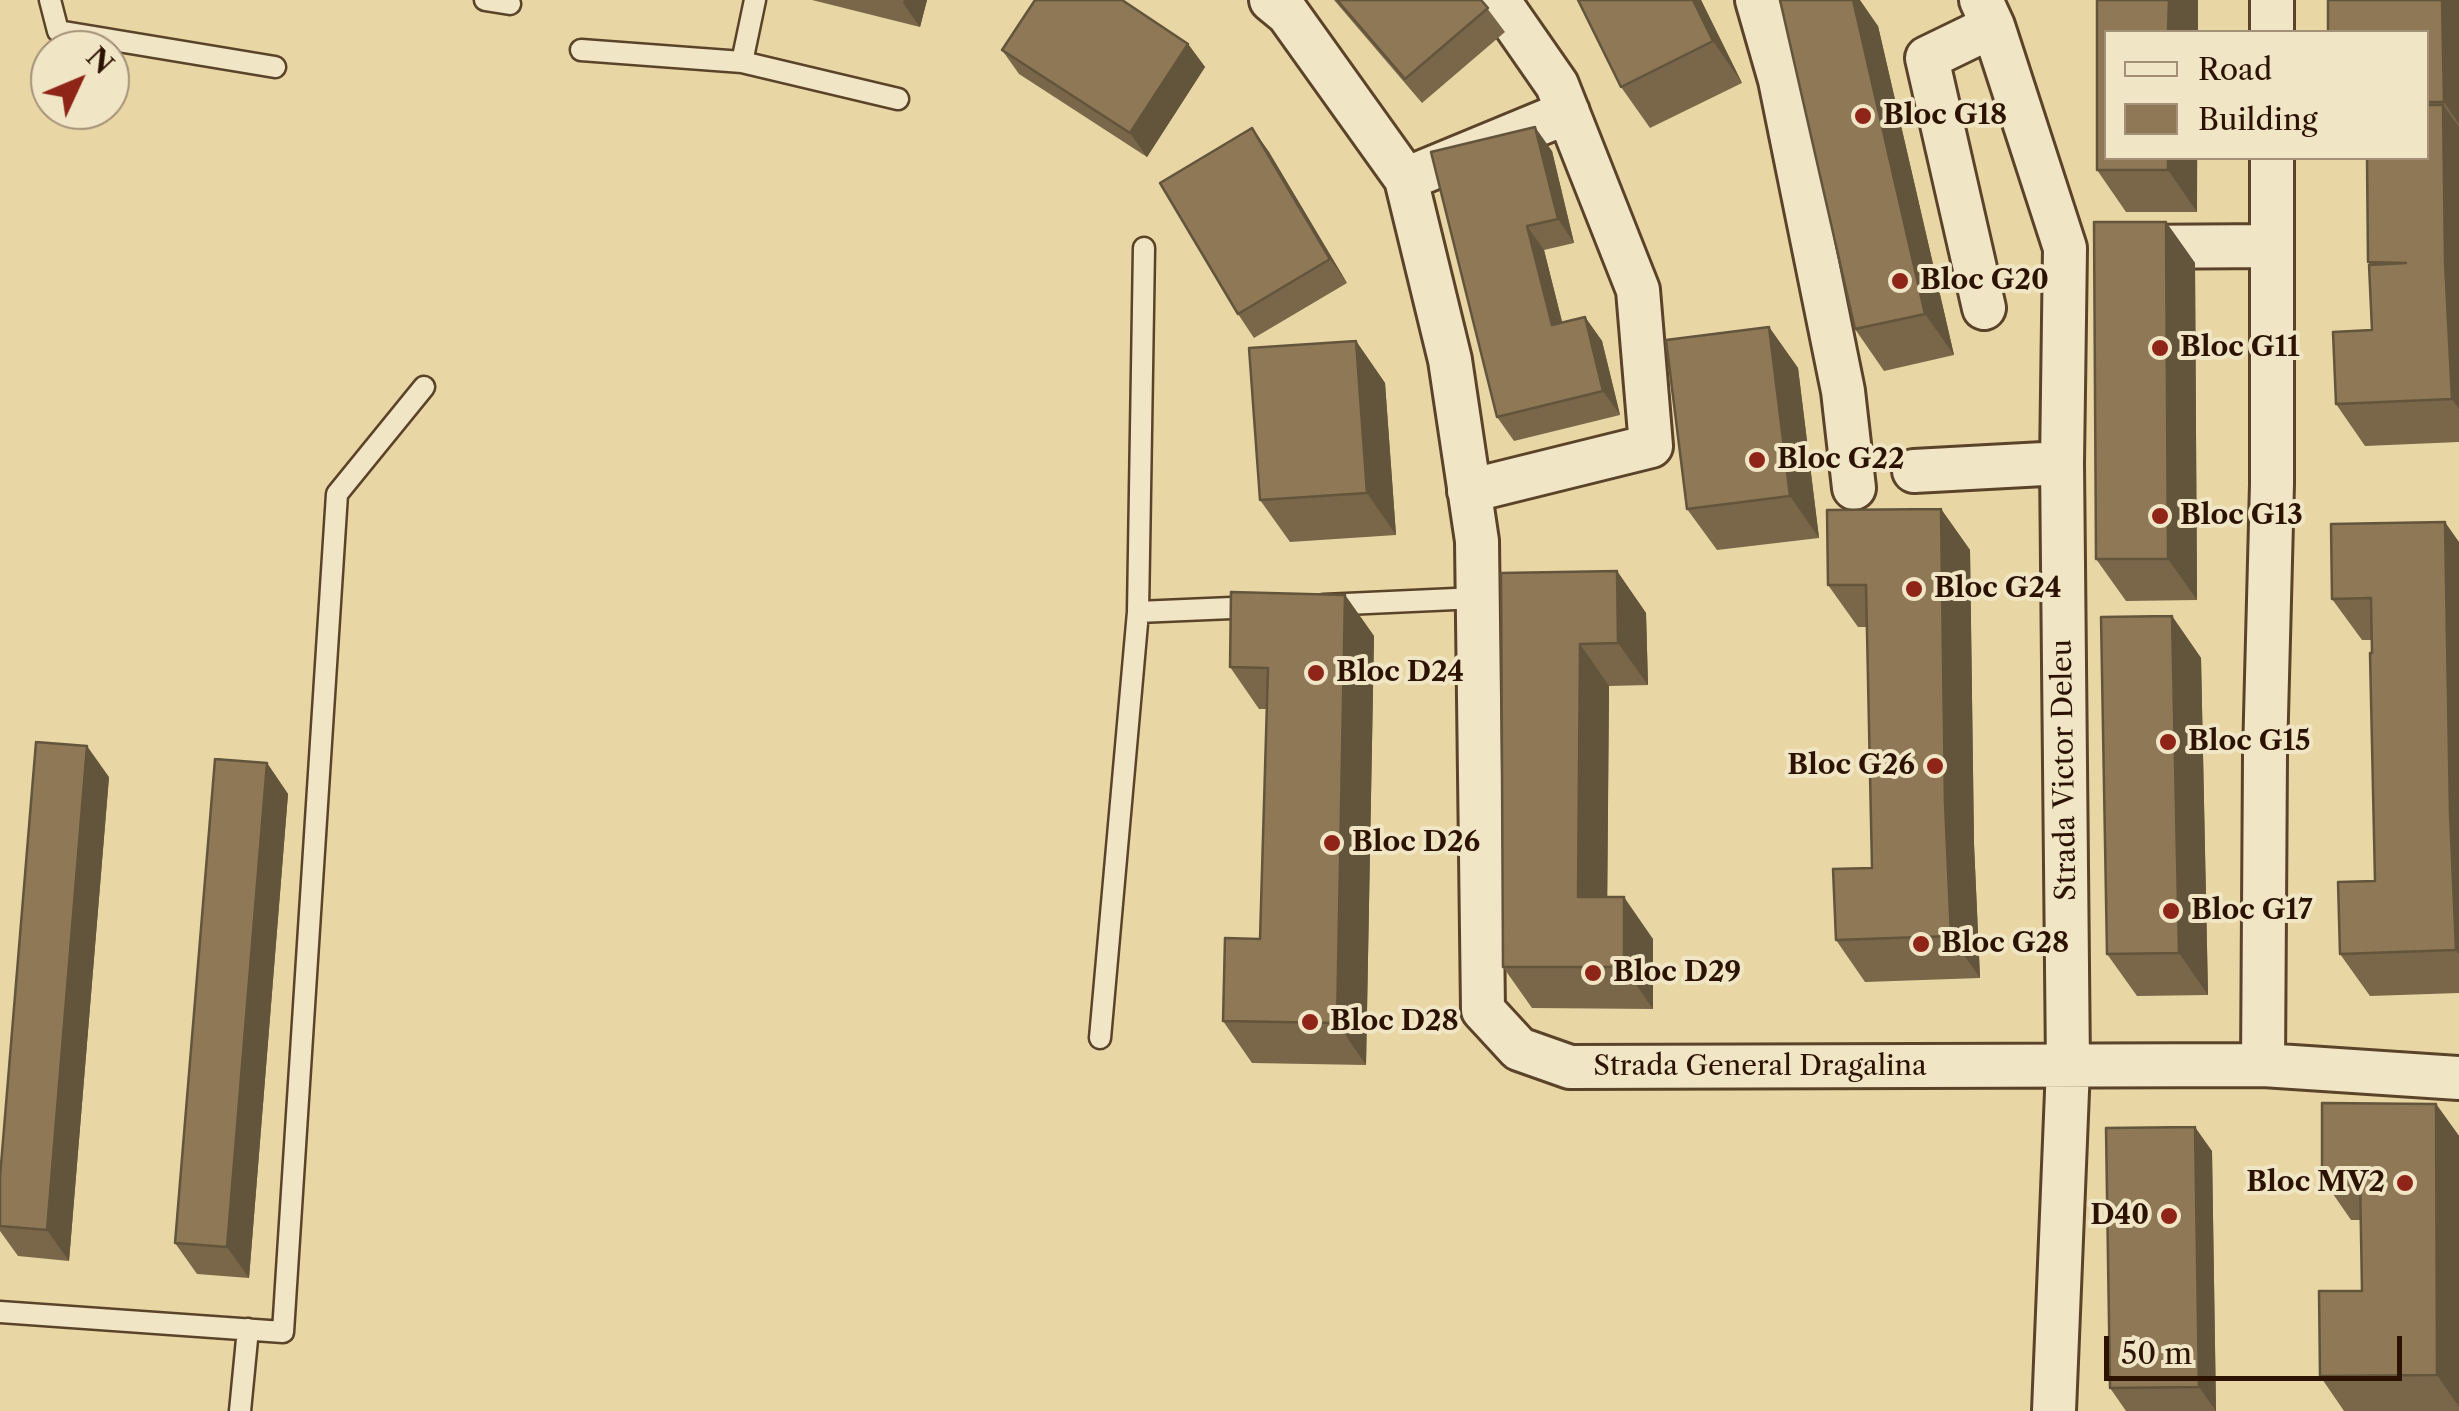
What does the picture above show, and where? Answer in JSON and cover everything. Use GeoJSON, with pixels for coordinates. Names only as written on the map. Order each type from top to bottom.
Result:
{"type":"FeatureCollection","features":[{"type":"Feature","properties":{"kind":"street","name":"Strada General Dragalina"},"geometry":{"type":"LineString","coordinates":[[1272,0],[1288,14],[1406,179],[1450,360],[1476,541],[1483,1010],[1519,1049],[1570,1067],[2263,1065],[2459,1078]]}},
{"type":"Feature","properties":{"kind":"street"},"geometry":{"type":"LineString","coordinates":[[1469,491],[1651,446],[1638,290],[1558,85],[1498,0]]}},
{"type":"Feature","properties":{"kind":"street"},"geometry":{"type":"LineString","coordinates":[[1757,0],[1780,80],[1835,352],[1854,488]]}},
{"type":"Feature","properties":{"kind":"street"},"geometry":{"type":"LineString","coordinates":[[2272,0],[2272,30]]}},
{"type":"Feature","properties":{"kind":"street"},"geometry":{"type":"LineString","coordinates":[[1984,308],[1927,58],[1987,13]]}},
{"type":"Feature","properties":{"kind":"street","name":"Strada Victor Deleu"},"geometry":{"type":"LineString","coordinates":[[1987,13],[2064,248],[2062,463],[2068,1067],[2054,1411]]}},
{"type":"Feature","properties":{"kind":"street"},"geometry":{"type":"LineString","coordinates":[[1406,179],[1568,112]]}},
{"type":"Feature","properties":{"kind":"street"},"geometry":{"type":"LineString","coordinates":[[2263,1065],[2264,755],[2272,484],[2272,160]]}},
{"type":"Feature","properties":{"kind":"street"},"geometry":{"type":"LineString","coordinates":[[2064,248],[2272,246]]}},
{"type":"Feature","properties":{"kind":"street"},"geometry":{"type":"LineString","coordinates":[[1914,471],[2062,463]]}},
{"type":"Feature","properties":{"kind":"lane"},"geometry":{"type":"LineString","coordinates":[[50,0],[58,32],[274,68]]}},
{"type":"Feature","properties":{"kind":"lane"},"geometry":{"type":"LineString","coordinates":[[485,0],[510,4]]}},
{"type":"Feature","properties":{"kind":"lane"},"geometry":{"type":"LineString","coordinates":[[742,62],[755,0]]}},
{"type":"Feature","properties":{"kind":"lane"},"geometry":{"type":"LineString","coordinates":[[581,50],[742,62],[898,99]]}},
{"type":"Feature","properties":{"kind":"lane"},"geometry":{"type":"LineString","coordinates":[[1100,1038],[1138,612],[1144,248]]}},
{"type":"Feature","properties":{"kind":"lane"},"geometry":{"type":"LineString","coordinates":[[0,1312],[283,1332],[337,494],[424,387]]}},
{"type":"Feature","properties":{"kind":"lane"},"geometry":{"type":"LineString","coordinates":[[1138,612],[1477,598]]}},
{"type":"Feature","properties":{"kind":"lane"},"geometry":{"type":"LineString","coordinates":[[240,1411],[248,1329]]}},
{"type":"Feature","properties":{"kind":"building"},"geometry":{"type":"Polygon","coordinates":[[[1035,0],[1122,0],[1188,44],[1130,133],[1002,50],[1035,0]]]}},
{"type":"Feature","properties":{"kind":"building"},"geometry":{"type":"Polygon","coordinates":[[[1337,0],[1481,0],[1488,8],[1405,79],[1337,0]]]}},
{"type":"Feature","properties":{"kind":"building"},"geometry":{"type":"Polygon","coordinates":[[[1578,0],[1693,0],[1713,41],[1621,87],[1578,0]]]}},
{"type":"Feature","properties":{"kind":"building"},"geometry":{"type":"Polygon","coordinates":[[[1780,0],[1853,0],[1925,314],[1855,329],[1780,0]]]}},
{"type":"Feature","properties":{"kind":"building"},"geometry":{"type":"Polygon","coordinates":[[[2097,0],[2169,0],[2168,30],[2104,30],[2104,160],[2168,160],[2168,170],[2097,170],[2097,0]]]}},
{"type":"Feature","properties":{"kind":"building"},"geometry":{"type":"Polygon","coordinates":[[[2328,0],[2442,0],[2444,102],[2429,102],[2429,30],[2328,30],[2328,0]]]}},
{"type":"Feature","properties":{"kind":"building"},"geometry":{"type":"Polygon","coordinates":[[[2429,105],[2443,105],[2452,399],[2336,404],[2333,332],[2372,330],[2369,265],[2406,263],[2368,262],[2367,160],[2429,160],[2429,105]]]}},
{"type":"Feature","properties":{"kind":"building"},"geometry":{"type":"Polygon","coordinates":[[[1535,127],[1558,219],[1527,226],[1552,325],[1585,317],[1603,391],[1497,417],[1431,152],[1535,127]]]}},
{"type":"Feature","properties":{"kind":"building"},"geometry":{"type":"Polygon","coordinates":[[[1252,128],[1330,259],[1238,314],[1160,183],[1252,128]]]}},
{"type":"Feature","properties":{"kind":"building"},"geometry":{"type":"Polygon","coordinates":[[[2094,222],[2166,222],[2168,559],[2096,559],[2094,222]]]}},
{"type":"Feature","properties":{"kind":"building"},"geometry":{"type":"Polygon","coordinates":[[[1769,327],[1790,496],[1687,509],[1666,340],[1769,327]]]}},
{"type":"Feature","properties":{"kind":"building"},"geometry":{"type":"Polygon","coordinates":[[[1356,341],[1367,493],[1260,500],[1249,348],[1356,341]]]}},
{"type":"Feature","properties":{"kind":"building"},"geometry":{"type":"Polygon","coordinates":[[[1941,509],[1951,936],[1836,940],[1833,869],[1872,868],[1866,585],[1828,585],[1827,510],[1941,509]]]}},
{"type":"Feature","properties":{"kind":"building"},"geometry":{"type":"Polygon","coordinates":[[[2445,522],[2456,950],[2340,954],[2338,882],[2375,881],[2371,598],[2332,599],[2331,524],[2445,522]]]}},
{"type":"Feature","properties":{"kind":"building"},"geometry":{"type":"Polygon","coordinates":[[[1617,571],[1618,643],[1580,644],[1578,897],[1624,897],[1624,967],[1503,967],[1501,573],[1617,571]]]}},
{"type":"Feature","properties":{"kind":"building"},"geometry":{"type":"Polygon","coordinates":[[[1231,592],[1345,595],[1337,1023],[1223,1021],[1225,938],[1260,939],[1268,668],[1230,667],[1231,592]]]}},
{"type":"Feature","properties":{"kind":"building"},"geometry":{"type":"Polygon","coordinates":[[[2172,616],[2179,953],[2107,954],[2101,617],[2172,616]]]}},
{"type":"Feature","properties":{"kind":"building"},"geometry":{"type":"Polygon","coordinates":[[[36,742],[87,746],[47,1230],[0,1226],[0,1177],[36,742]]]}},
{"type":"Feature","properties":{"kind":"building"},"geometry":{"type":"Polygon","coordinates":[[[215,759],[267,763],[227,1247],[175,1243],[215,759]]]}},
{"type":"Feature","properties":{"kind":"building"},"geometry":{"type":"Polygon","coordinates":[[[2322,1103],[2436,1104],[2437,1375],[2320,1376],[2319,1291],[2362,1291],[2360,1178],[2322,1178],[2322,1103]]]}},
{"type":"Feature","properties":{"kind":"building"},"geometry":{"type":"Polygon","coordinates":[[[2195,1127],[2199,1387],[2110,1388],[2106,1128],[2195,1127]]]}},
{"type":"Feature","properties":{"kind":"place","name":"Bloc G18"},"geometry":{"type":"Point","coordinates":[1863,116]}},
{"type":"Feature","properties":{"kind":"place","name":"Bloc G20"},"geometry":{"type":"Point","coordinates":[1900,281]}},
{"type":"Feature","properties":{"kind":"place","name":"Bloc G11"},"geometry":{"type":"Point","coordinates":[2160,348]}},
{"type":"Feature","properties":{"kind":"place","name":"Bloc G22"},"geometry":{"type":"Point","coordinates":[1757,460]}},
{"type":"Feature","properties":{"kind":"place","name":"Bloc G13"},"geometry":{"type":"Point","coordinates":[2160,516]}},
{"type":"Feature","properties":{"kind":"place","name":"Bloc G24"},"geometry":{"type":"Point","coordinates":[1914,589]}},
{"type":"Feature","properties":{"kind":"place","name":"Bloc D24"},"geometry":{"type":"Point","coordinates":[1316,673]}},
{"type":"Feature","properties":{"kind":"place","name":"Bloc G15"},"geometry":{"type":"Point","coordinates":[2168,742]}},
{"type":"Feature","properties":{"kind":"place","name":"Bloc G26"},"geometry":{"type":"Point","coordinates":[1935,766]}},
{"type":"Feature","properties":{"kind":"place","name":"Bloc D26"},"geometry":{"type":"Point","coordinates":[1332,843]}},
{"type":"Feature","properties":{"kind":"place","name":"Bloc G17"},"geometry":{"type":"Point","coordinates":[2171,911]}},
{"type":"Feature","properties":{"kind":"place","name":"Bloc G28"},"geometry":{"type":"Point","coordinates":[1921,944]}},
{"type":"Feature","properties":{"kind":"place","name":"Bloc D29"},"geometry":{"type":"Point","coordinates":[1593,973]}},
{"type":"Feature","properties":{"kind":"place","name":"Bloc D28"},"geometry":{"type":"Point","coordinates":[1310,1022]}},
{"type":"Feature","properties":{"kind":"place","name":"Bloc MV2"},"geometry":{"type":"Point","coordinates":[2405,1183]}},
{"type":"Feature","properties":{"kind":"place","name":"D40"},"geometry":{"type":"Point","coordinates":[2169,1216]}}]}
